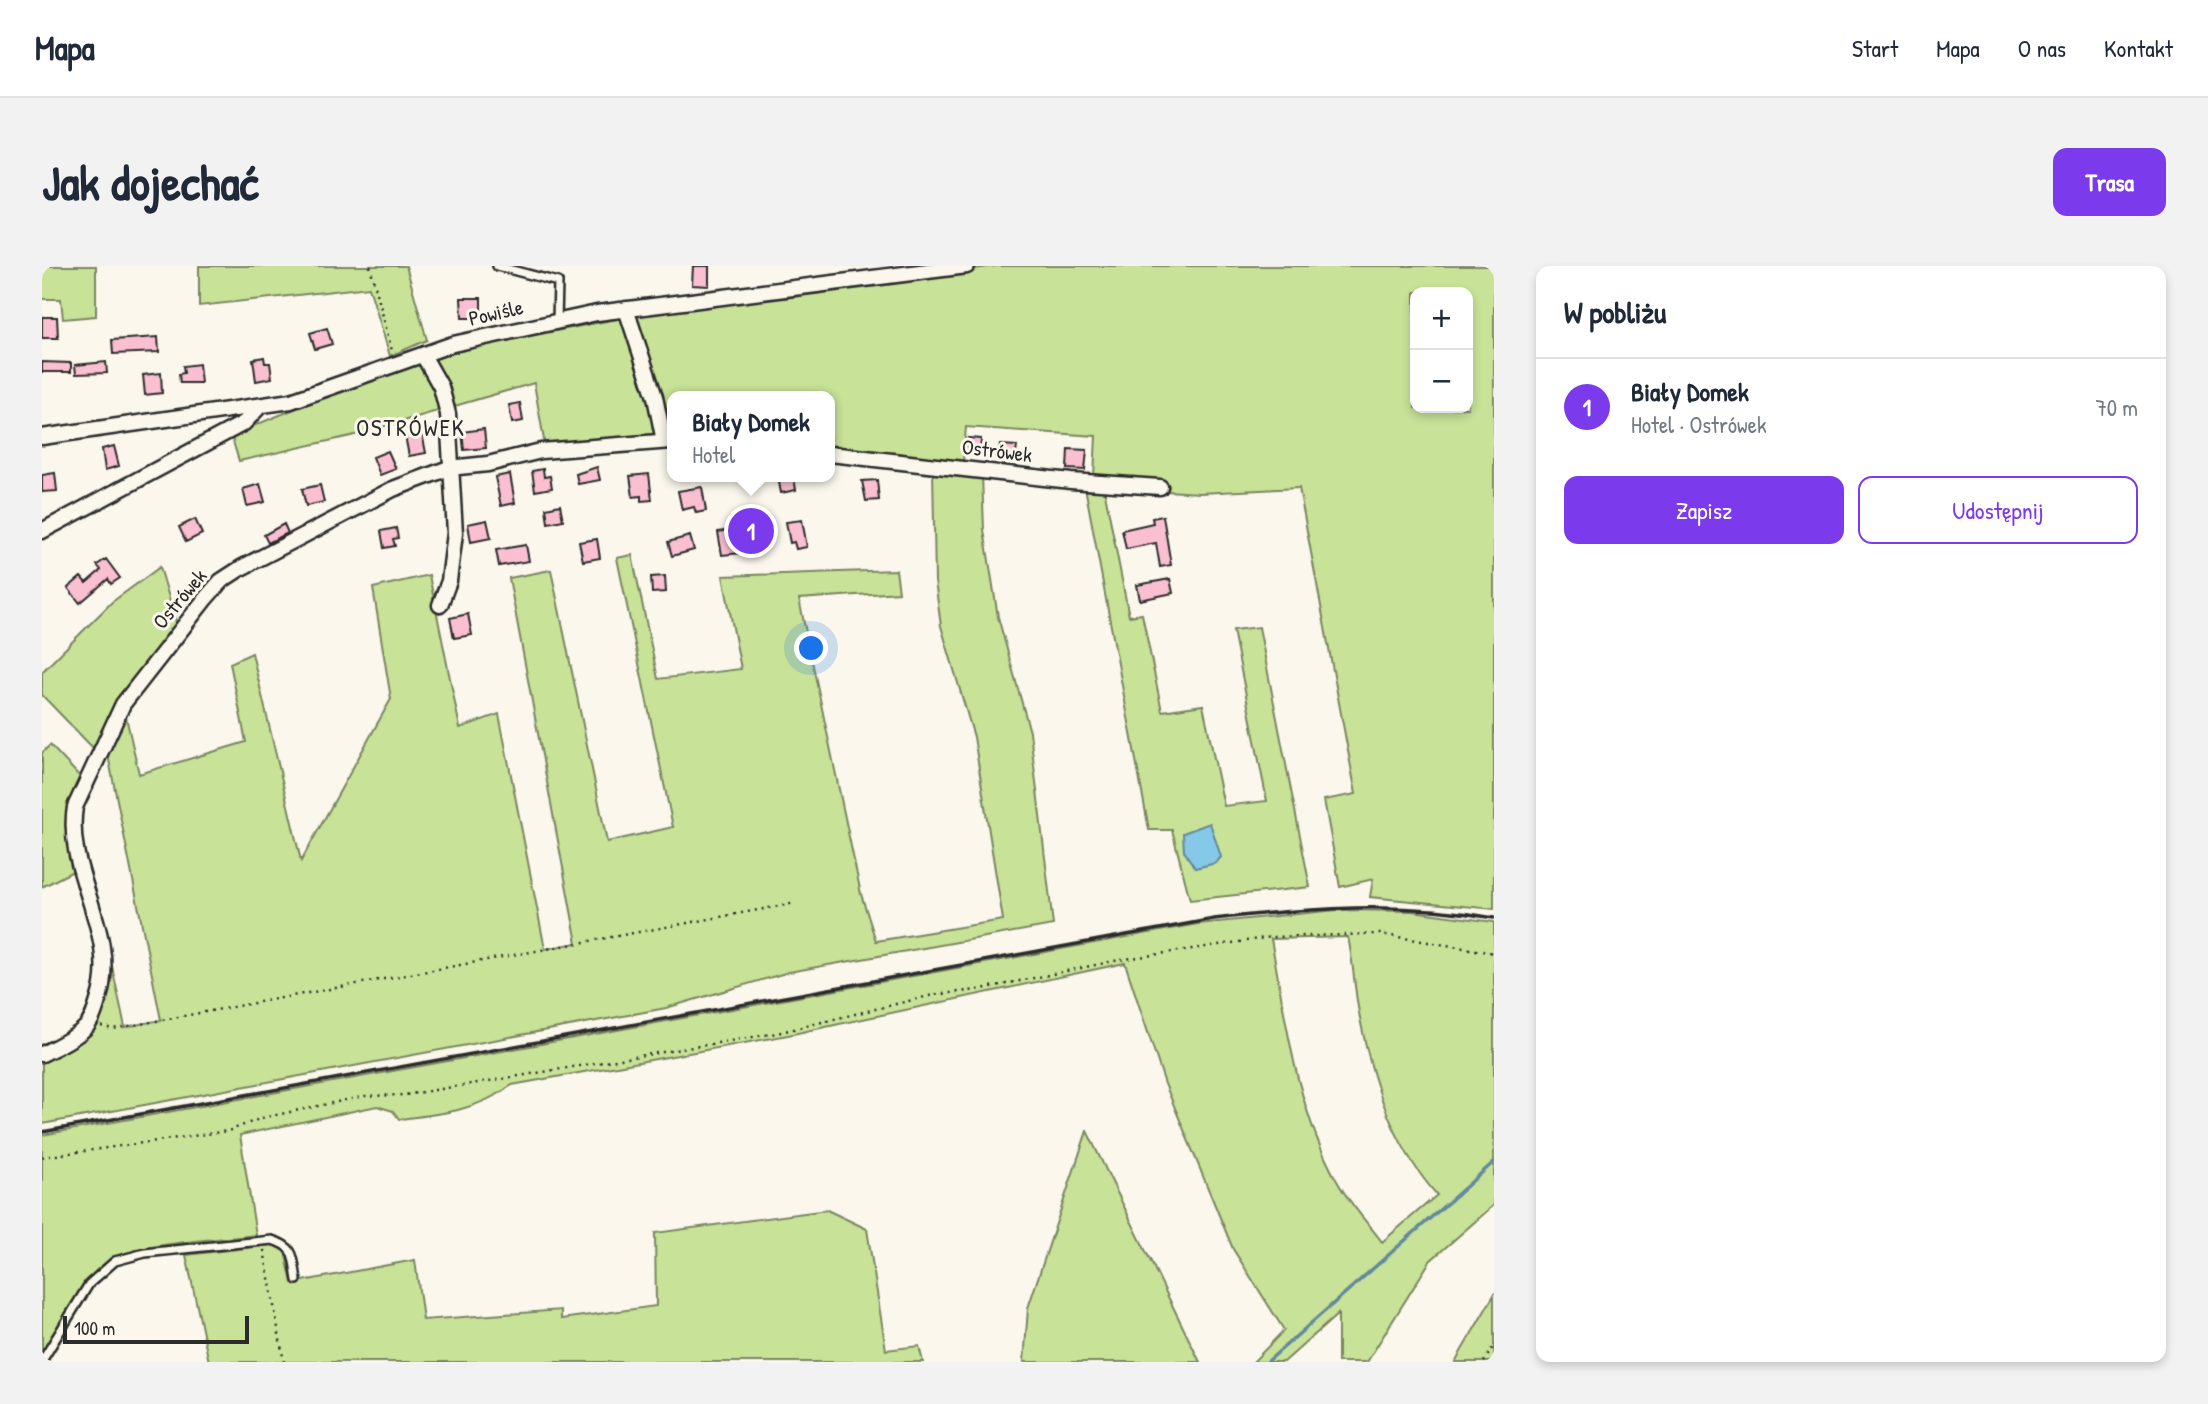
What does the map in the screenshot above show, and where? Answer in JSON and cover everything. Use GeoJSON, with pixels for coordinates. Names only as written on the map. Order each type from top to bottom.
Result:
{"type":"FeatureCollection","features":[{"type":"Feature","properties":{"kind":"street","name":"Powiśle"},"geometry":{"type":"LineString","coordinates":[[42,437],[260,406],[315,394],[453,344],[556,321],[626,309],[967,266]]}},
{"type":"Feature","properties":{"kind":"street"},"geometry":{"type":"LineString","coordinates":[[626,309],[667,438]]}},
{"type":"Feature","properties":{"kind":"street"},"geometry":{"type":"LineString","coordinates":[[424,355],[446,403],[454,520],[453,556],[440,605]]}},
{"type":"Feature","properties":{"kind":"street"},"geometry":{"type":"LineString","coordinates":[[42,531],[244,423],[260,406]]}},
{"type":"Feature","properties":{"kind":"street","name":"Ostrówek"},"geometry":{"type":"LineString","coordinates":[[42,1054],[70,1039],[89,1022],[102,992],[104,952],[72,825],[75,807],[123,704],[222,581],[365,503],[449,468],[488,464],[541,451],[667,441]]}},
{"type":"Feature","properties":{"kind":"street","name":"Ostrówek"},"geometry":{"type":"LineString","coordinates":[[835,455],[1071,481],[1160,487]]}},
{"type":"Feature","properties":{"kind":"lane"},"geometry":{"type":"LineString","coordinates":[[497,266],[558,282],[556,321]]}},
{"type":"Feature","properties":{"kind":"lane"},"geometry":{"type":"LineString","coordinates":[[42,1361],[89,1284],[115,1261],[145,1253],[262,1239],[287,1245],[298,1280]]}},
{"type":"Feature","properties":{"kind":"path"},"geometry":{"type":"LineString","coordinates":[[370,266],[396,365]]}},
{"type":"Feature","properties":{"kind":"path"},"geometry":{"type":"LineString","coordinates":[[89,1022],[113,1029],[796,903]]}},
{"type":"Feature","properties":{"kind":"path"},"geometry":{"type":"LineString","coordinates":[[42,1157],[228,1130],[262,1118],[365,1096],[405,1096],[777,1033],[933,995],[977,990],[1119,960],[1272,937],[1380,934],[1494,953]]}},
{"type":"Feature","properties":{"kind":"path"},"geometry":{"type":"LineString","coordinates":[[262,1239],[284,1362]]}},
{"type":"Feature","properties":{"kind":"path"},"geometry":{"type":"LineString","coordinates":[[1484,1362],[1494,1345]]}},
{"type":"Feature","properties":{"kind":"green space"},"geometry":{"type":"Polygon","coordinates":[[[42,266],[96,266],[96,316],[63,319],[61,299],[42,299],[42,266]]]}},
{"type":"Feature","properties":{"kind":"green space"},"geometry":{"type":"Polygon","coordinates":[[[199,266],[406,266],[427,340],[390,356],[369,287],[199,306],[199,266]]]}},
{"type":"Feature","properties":{"kind":"green space"},"geometry":{"type":"Polygon","coordinates":[[[996,266],[1494,266],[1494,909],[1370,897],[1373,879],[1340,887],[1324,800],[1356,794],[1299,488],[1200,493],[1167,491],[1169,486],[1094,477],[1096,436],[966,427],[963,462],[835,450],[835,391],[667,391],[667,425],[635,316],[996,266]]]}},
{"type":"Feature","properties":{"kind":"green space"},"geometry":{"type":"Polygon","coordinates":[[[622,318],[650,397],[656,428],[654,438],[545,446],[534,383],[351,436],[239,461],[231,435],[297,408],[460,350],[622,318]]]}},
{"type":"Feature","properties":{"kind":"green space"},"geometry":{"type":"Polygon","coordinates":[[[933,469],[982,474],[984,530],[998,617],[1030,732],[1053,925],[789,972],[666,1008],[42,1124],[42,1059],[95,1024],[106,999],[108,948],[125,1027],[161,1020],[106,745],[124,708],[139,774],[246,742],[230,663],[252,653],[301,861],[391,699],[373,588],[429,575],[460,728],[499,714],[545,949],[577,943],[509,578],[551,570],[607,842],[673,827],[617,558],[632,555],[658,679],[741,669],[723,576],[896,570],[899,592],[799,599],[861,894],[876,941],[1003,920],[974,737],[941,626],[935,581],[933,469]]]}},
{"type":"Feature","properties":{"kind":"green space"},"geometry":{"type":"Polygon","coordinates":[[[1085,487],[1104,488],[1129,616],[1142,614],[1162,711],[1203,705],[1224,806],[1267,801],[1233,630],[1259,627],[1310,887],[1190,900],[1172,830],[1149,830],[1085,487]]]}},
{"type":"Feature","properties":{"kind":"green space"},"geometry":{"type":"Polygon","coordinates":[[[160,567],[177,625],[114,709],[93,748],[42,695],[42,672],[112,602],[160,567]]]}},
{"type":"Feature","properties":{"kind":"green space"},"geometry":{"type":"Polygon","coordinates":[[[50,745],[83,780],[72,804],[69,824],[77,869],[42,887],[42,753],[50,745]]]}},
{"type":"Feature","properties":{"kind":"green space"},"geometry":{"type":"Polygon","coordinates":[[[1337,910],[1412,911],[1494,922],[1494,1205],[1430,1261],[1367,1362],[1338,1362],[1338,1314],[1284,1362],[1253,1362],[1284,1330],[1233,1249],[1165,1084],[1125,963],[788,1035],[512,1085],[485,1101],[444,1113],[399,1119],[393,1111],[377,1106],[240,1135],[256,1235],[148,1248],[109,1261],[95,1272],[80,1291],[42,1355],[42,1135],[1198,924],[1337,910]],[[1348,937],[1271,939],[1294,1063],[1312,1124],[1323,1153],[1342,1189],[1382,1242],[1437,1195],[1421,1175],[1395,1131],[1376,1083],[1358,1007],[1348,937]]]}},
{"type":"Feature","properties":{"kind":"green space"},"geometry":{"type":"Polygon","coordinates":[[[1087,1131],[1200,1362],[1024,1362],[1028,1308],[1087,1131]]]}},
{"type":"Feature","properties":{"kind":"green space"},"geometry":{"type":"Polygon","coordinates":[[[827,1210],[867,1229],[886,1350],[919,1346],[923,1362],[209,1362],[186,1255],[273,1245],[285,1251],[292,1283],[415,1260],[423,1320],[561,1310],[561,1319],[656,1306],[655,1233],[827,1210]]]}},
{"type":"Feature","properties":{"kind":"green space"},"geometry":{"type":"Polygon","coordinates":[[[1494,1295],[1494,1362],[1455,1362],[1494,1295]]]}},
{"type":"Feature","properties":{"kind":"water"},"geometry":{"type":"Polygon","coordinates":[[[1210,823],[1221,857],[1216,863],[1195,868],[1184,851],[1183,833],[1210,823]]]}},
{"type":"Feature","properties":{"kind":"building"},"geometry":{"type":"Polygon","coordinates":[[[693,266],[709,266],[709,286],[692,285],[693,266]]]}},
{"type":"Feature","properties":{"kind":"building"},"geometry":{"type":"Polygon","coordinates":[[[461,298],[481,298],[481,318],[462,318],[461,298]]]}},
{"type":"Feature","properties":{"kind":"building"},"geometry":{"type":"Polygon","coordinates":[[[42,317],[57,317],[58,338],[42,338],[42,317]]]}},
{"type":"Feature","properties":{"kind":"building"},"geometry":{"type":"Polygon","coordinates":[[[327,328],[332,344],[315,349],[310,333],[327,328]]]}},
{"type":"Feature","properties":{"kind":"building"},"geometry":{"type":"Polygon","coordinates":[[[158,337],[159,352],[113,354],[112,340],[158,337]]]}},
{"type":"Feature","properties":{"kind":"building"},"geometry":{"type":"Polygon","coordinates":[[[264,357],[265,363],[270,363],[272,378],[256,381],[253,359],[264,357]]]}},
{"type":"Feature","properties":{"kind":"building"},"geometry":{"type":"Polygon","coordinates":[[[42,362],[71,363],[71,372],[42,372],[42,362]]]}},
{"type":"Feature","properties":{"kind":"building"},"geometry":{"type":"Polygon","coordinates":[[[106,362],[107,373],[76,374],[75,365],[106,362]]]}},
{"type":"Feature","properties":{"kind":"building"},"geometry":{"type":"Polygon","coordinates":[[[199,364],[201,383],[180,383],[179,374],[184,373],[183,366],[199,364]]]}},
{"type":"Feature","properties":{"kind":"building"},"geometry":{"type":"Polygon","coordinates":[[[161,373],[162,393],[145,395],[143,375],[161,373]]]}},
{"type":"Feature","properties":{"kind":"building"},"geometry":{"type":"Polygon","coordinates":[[[520,403],[523,421],[512,423],[509,405],[520,403]]]}},
{"type":"Feature","properties":{"kind":"building"},"geometry":{"type":"Polygon","coordinates":[[[484,429],[486,448],[464,450],[462,432],[484,429]]]}},
{"type":"Feature","properties":{"kind":"building"},"geometry":{"type":"Polygon","coordinates":[[[422,433],[426,453],[409,456],[405,436],[422,433]]]}},
{"type":"Feature","properties":{"kind":"building"},"geometry":{"type":"Polygon","coordinates":[[[968,438],[981,439],[980,453],[967,453],[968,438]]]}},
{"type":"Feature","properties":{"kind":"building"},"geometry":{"type":"Polygon","coordinates":[[[1000,445],[1017,446],[1015,461],[998,460],[1000,445]]]}},
{"type":"Feature","properties":{"kind":"building"},"geometry":{"type":"Polygon","coordinates":[[[114,446],[119,466],[105,470],[102,449],[114,446]]]}},
{"type":"Feature","properties":{"kind":"building"},"geometry":{"type":"Polygon","coordinates":[[[1068,449],[1087,450],[1085,470],[1067,469],[1068,449]]]}},
{"type":"Feature","properties":{"kind":"building"},"geometry":{"type":"Polygon","coordinates":[[[388,451],[396,469],[380,475],[373,457],[388,451]]]}},
{"type":"Feature","properties":{"kind":"building"},"geometry":{"type":"Polygon","coordinates":[[[597,467],[600,480],[578,484],[576,474],[597,467]]]}},
{"type":"Feature","properties":{"kind":"building"},"geometry":{"type":"Polygon","coordinates":[[[543,469],[544,477],[550,476],[552,488],[535,491],[532,471],[543,469]]]}},
{"type":"Feature","properties":{"kind":"building"},"geometry":{"type":"Polygon","coordinates":[[[55,473],[57,491],[42,492],[42,475],[55,473]]]}},
{"type":"Feature","properties":{"kind":"building"},"geometry":{"type":"Polygon","coordinates":[[[510,474],[515,503],[501,506],[495,477],[510,474]]]}},
{"type":"Feature","properties":{"kind":"building"},"geometry":{"type":"Polygon","coordinates":[[[649,474],[652,500],[641,501],[641,496],[633,497],[630,476],[649,474]]]}},
{"type":"Feature","properties":{"kind":"building"},"geometry":{"type":"Polygon","coordinates":[[[877,480],[879,500],[866,501],[862,481],[877,480]]]}},
{"type":"Feature","properties":{"kind":"building"},"geometry":{"type":"Polygon","coordinates":[[[779,482],[795,482],[796,490],[781,493],[779,482]]]}},
{"type":"Feature","properties":{"kind":"building"},"geometry":{"type":"Polygon","coordinates":[[[260,484],[265,502],[247,506],[243,489],[260,484]]]}},
{"type":"Feature","properties":{"kind":"building"},"geometry":{"type":"Polygon","coordinates":[[[320,485],[324,502],[306,506],[302,489],[320,485]]]}},
{"type":"Feature","properties":{"kind":"building"},"geometry":{"type":"Polygon","coordinates":[[[702,487],[706,511],[696,513],[694,507],[682,510],[678,491],[702,487]]]}},
{"type":"Feature","properties":{"kind":"building"},"geometry":{"type":"Polygon","coordinates":[[[560,505],[563,520],[548,523],[546,508],[560,505]]]}},
{"type":"Feature","properties":{"kind":"building"},"geometry":{"type":"Polygon","coordinates":[[[1163,516],[1171,565],[1160,567],[1156,543],[1126,549],[1122,530],[1153,523],[1152,518],[1163,516]]]}},
{"type":"Feature","properties":{"kind":"building"},"geometry":{"type":"Polygon","coordinates":[[[195,519],[202,534],[186,542],[179,527],[195,519]]]}},
{"type":"Feature","properties":{"kind":"building"},"geometry":{"type":"Polygon","coordinates":[[[487,520],[491,538],[471,542],[468,524],[487,520]]]}},
{"type":"Feature","properties":{"kind":"building"},"geometry":{"type":"Polygon","coordinates":[[[802,520],[807,547],[796,549],[794,542],[790,543],[786,522],[802,520]]]}},
{"type":"Feature","properties":{"kind":"building"},"geometry":{"type":"Polygon","coordinates":[[[284,524],[288,533],[268,543],[264,535],[284,524]]]}},
{"type":"Feature","properties":{"kind":"building"},"geometry":{"type":"Polygon","coordinates":[[[761,524],[765,544],[759,545],[760,551],[722,555],[718,532],[761,524]]]}},
{"type":"Feature","properties":{"kind":"building"},"geometry":{"type":"Polygon","coordinates":[[[396,528],[398,538],[393,539],[395,546],[384,548],[381,531],[396,528]]]}},
{"type":"Feature","properties":{"kind":"building"},"geometry":{"type":"Polygon","coordinates":[[[690,536],[694,550],[672,556],[668,542],[690,536]]]}},
{"type":"Feature","properties":{"kind":"building"},"geometry":{"type":"Polygon","coordinates":[[[597,539],[600,558],[583,561],[579,542],[597,539]]]}},
{"type":"Feature","properties":{"kind":"building"},"geometry":{"type":"Polygon","coordinates":[[[526,545],[529,561],[499,566],[496,550],[526,545]]]}},
{"type":"Feature","properties":{"kind":"building"},"geometry":{"type":"Polygon","coordinates":[[[106,559],[120,578],[111,584],[108,579],[80,603],[68,588],[81,577],[86,583],[101,570],[97,565],[106,559]]]}},
{"type":"Feature","properties":{"kind":"building"},"geometry":{"type":"Polygon","coordinates":[[[665,576],[666,592],[652,593],[651,577],[665,576]]]}},
{"type":"Feature","properties":{"kind":"building"},"geometry":{"type":"Polygon","coordinates":[[[1170,579],[1173,593],[1140,600],[1137,585],[1170,579]]]}},
{"type":"Feature","properties":{"kind":"building"},"geometry":{"type":"Polygon","coordinates":[[[468,614],[472,635],[454,638],[450,618],[468,614]]]}},
{"type":"Feature","properties":{"kind":"waterway"},"geometry":{"type":"LineString","coordinates":[[1267,1362],[1494,1162]]}},
{"type":"Feature","properties":{"kind":"railway"},"geometry":{"type":"LineString","coordinates":[[42,1132],[1214,919],[1354,908],[1424,909],[1494,918]]}},
{"type":"Feature","properties":{"kind":"place","name":"Biały Domek"},"geometry":{"type":"Point","coordinates":[751,531]}},
{"type":"Feature","properties":{"kind":"district","name":"OSTRÓWEK"},"geometry":{"type":"Point","coordinates":[411,428]}}]}
